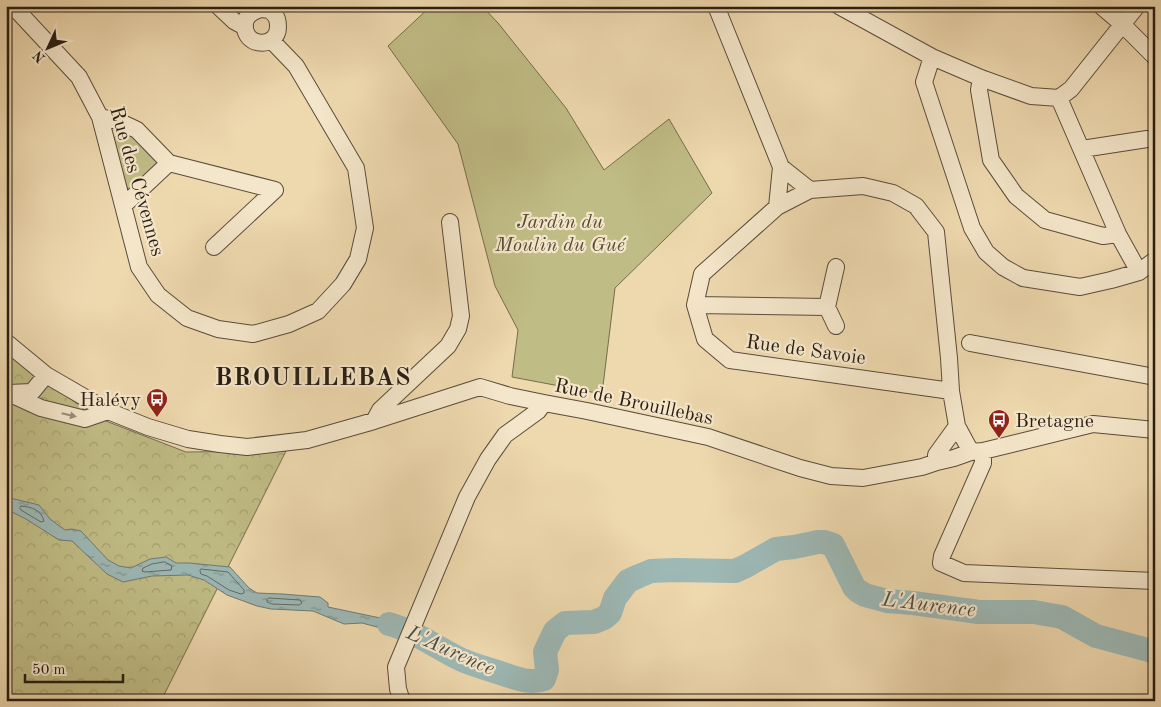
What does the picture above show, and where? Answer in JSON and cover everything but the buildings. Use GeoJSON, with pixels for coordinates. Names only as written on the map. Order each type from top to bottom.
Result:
{"type":"FeatureCollection","features":[{"type":"Feature","properties":{"kind":"street","name":"Rue des Cévennes"},"geometry":{"type":"LineString","coordinates":[[13,6],[79,77],[100,117],[139,267],[158,295],[187,318],[218,329],[253,334],[289,324],[318,311],[343,284],[358,259],[365,228],[356,168],[296,66],[271,40]]}},
{"type":"Feature","properties":{"kind":"street"},"geometry":{"type":"LineString","coordinates":[[218,6],[234,21],[245,27]]}},
{"type":"Feature","properties":{"kind":"street"},"geometry":{"type":"LineString","coordinates":[[716,6],[781,167],[777,207]]}},
{"type":"Feature","properties":{"kind":"street"},"geometry":{"type":"LineString","coordinates":[[839,6],[932,57],[981,78],[1031,96],[1060,98],[1071,89],[1137,6]]}},
{"type":"Feature","properties":{"kind":"street"},"geometry":{"type":"LineString","coordinates":[[1101,6],[1155,57]]}},
{"type":"Feature","properties":{"kind":"street"},"geometry":{"type":"LineString","coordinates":[[270,8],[278,19],[278,32],[271,40],[261,44],[251,40],[245,32],[245,21],[251,12],[270,8]]}},
{"type":"Feature","properties":{"kind":"street"},"geometry":{"type":"LineString","coordinates":[[932,57],[924,82],[972,228],[986,252],[1003,267],[1023,278],[1080,287],[1139,272],[1155,260]]}},
{"type":"Feature","properties":{"kind":"street"},"geometry":{"type":"LineString","coordinates":[[981,78],[978,90],[991,160],[1016,196],[1045,220],[1103,236],[1118,234]]}},
{"type":"Feature","properties":{"kind":"street"},"geometry":{"type":"LineString","coordinates":[[1060,98],[1118,234],[1139,272]]}},
{"type":"Feature","properties":{"kind":"street"},"geometry":{"type":"LineString","coordinates":[[100,117],[118,121],[137,130],[170,163],[275,190],[214,247]]}},
{"type":"Feature","properties":{"kind":"street"},"geometry":{"type":"LineString","coordinates":[[1082,149],[1148,139]]}},
{"type":"Feature","properties":{"kind":"street"},"geometry":{"type":"LineString","coordinates":[[124,206],[170,163]]}},
{"type":"Feature","properties":{"kind":"street"},"geometry":{"type":"LineString","coordinates":[[781,167],[810,190],[863,186],[893,193],[916,206],[936,232],[951,391],[957,426],[977,451],[982,463],[942,556],[941,563],[964,573],[1155,581]]}},
{"type":"Feature","properties":{"kind":"street","name":"Rue de Savoie"},"geometry":{"type":"LineString","coordinates":[[810,190],[777,207],[702,274],[695,305],[705,339],[730,360],[951,391]]}},
{"type":"Feature","properties":{"kind":"street"},"geometry":{"type":"LineString","coordinates":[[374,421],[380,410],[448,346],[458,329],[461,316],[450,222]]}},
{"type":"Feature","properties":{"kind":"street"},"geometry":{"type":"LineString","coordinates":[[836,267],[827,307],[836,326]]}},
{"type":"Feature","properties":{"kind":"street"},"geometry":{"type":"LineString","coordinates":[[695,305],[827,307]]}},
{"type":"Feature","properties":{"kind":"street","name":"Rue de Brouillebas"},"geometry":{"type":"LineString","coordinates":[[6,342],[46,375],[108,411],[148,428],[188,439],[220,444],[247,446],[307,440],[480,387],[510,396],[586,410],[708,437],[800,468],[831,476],[863,478],[922,467],[977,451],[1093,424],[1154,428]]}},
{"type":"Feature","properties":{"kind":"street"},"geometry":{"type":"LineString","coordinates":[[970,343],[1155,377]]}},
{"type":"Feature","properties":{"kind":"street"},"geometry":{"type":"LineString","coordinates":[[7,393],[32,392],[46,375]]}},
{"type":"Feature","properties":{"kind":"street"},"geometry":{"type":"LineString","coordinates":[[38,407],[46,404],[55,396],[62,384]]}},
{"type":"Feature","properties":{"kind":"street"},"geometry":{"type":"LineString","coordinates":[[7,393],[38,407],[85,419],[108,411]]}},
{"type":"Feature","properties":{"kind":"street"},"geometry":{"type":"LineString","coordinates":[[402,701],[398,690],[396,667],[467,497],[488,459],[505,435],[538,411],[544,403]]}},
{"type":"Feature","properties":{"kind":"street"},"geometry":{"type":"LineString","coordinates":[[937,462],[936,455],[957,426]]}},
{"type":"Feature","properties":{"kind":"green space","name":"Jardin du Moulin du Gué"},"geometry":{"type":"Polygon","coordinates":[[[431,6],[482,6],[498,23],[566,108],[604,170],[669,119],[712,193],[615,288],[602,394],[512,377],[518,330],[495,286],[458,144],[388,46],[431,6]]]}},
{"type":"Feature","properties":{"kind":"green space"},"geometry":{"type":"Polygon","coordinates":[[[120,132],[131,134],[158,163],[132,189],[128,190],[114,151],[113,139],[120,132]]]}},
{"type":"Feature","properties":{"kind":"green space"},"geometry":{"type":"Polygon","coordinates":[[[6,348],[93,416],[186,452],[286,451],[161,701],[6,701],[6,348]]]}},
{"type":"Feature","properties":{"kind":"water"},"geometry":{"type":"Polygon","coordinates":[[[6,495],[10,498],[39,505],[50,519],[65,530],[81,531],[108,560],[119,566],[131,568],[150,559],[166,557],[176,563],[230,567],[249,588],[257,593],[320,597],[328,603],[328,607],[404,623],[400,633],[362,623],[344,624],[313,611],[271,609],[257,606],[227,595],[204,580],[188,575],[152,576],[123,582],[107,574],[72,541],[59,540],[6,509],[6,495]]]}},
{"type":"Feature","properties":{"kind":"water"},"geometry":{"type":"Polygon","coordinates":[[[818,542],[833,545],[854,587],[865,595],[887,601],[979,612],[1034,612],[1062,617],[1096,636],[1152,651],[1155,653],[1155,658],[1132,649],[1099,642],[1064,622],[1047,618],[978,618],[877,605],[854,596],[836,567],[832,555],[824,547],[796,552],[775,552],[750,571],[737,576],[715,577],[652,574],[632,584],[607,621],[601,624],[568,627],[559,633],[549,652],[552,668],[550,681],[542,688],[526,686],[481,673],[456,663],[417,643],[420,637],[462,660],[528,681],[538,681],[544,679],[547,670],[545,652],[555,631],[565,623],[594,622],[604,618],[610,613],[615,598],[628,581],[651,571],[735,570],[776,549],[818,542]]]}},
{"type":"Feature","properties":{"kind":"waterway","name":"L'Aurence"},"geometry":{"type":"LineString","coordinates":[[389,624],[417,635],[467,662],[520,679],[539,680],[544,679],[547,670],[545,652],[555,631],[565,623],[594,622],[604,618],[610,613],[615,598],[628,581],[651,571],[735,571],[776,549],[824,542],[833,545],[854,587],[865,595],[887,601],[979,612],[1034,612],[1062,617],[1096,636],[1155,653]]}},
{"type":"Feature","properties":{"kind":"place","name":"Halévy"},"geometry":{"type":"Point","coordinates":[157,418]}},
{"type":"Feature","properties":{"kind":"place","name":"Bretagne"},"geometry":{"type":"Point","coordinates":[999,439]}},
{"type":"Feature","properties":{"kind":"district","name":"BROUILLEBAS"},"geometry":{"type":"Point","coordinates":[313,376]}}]}
